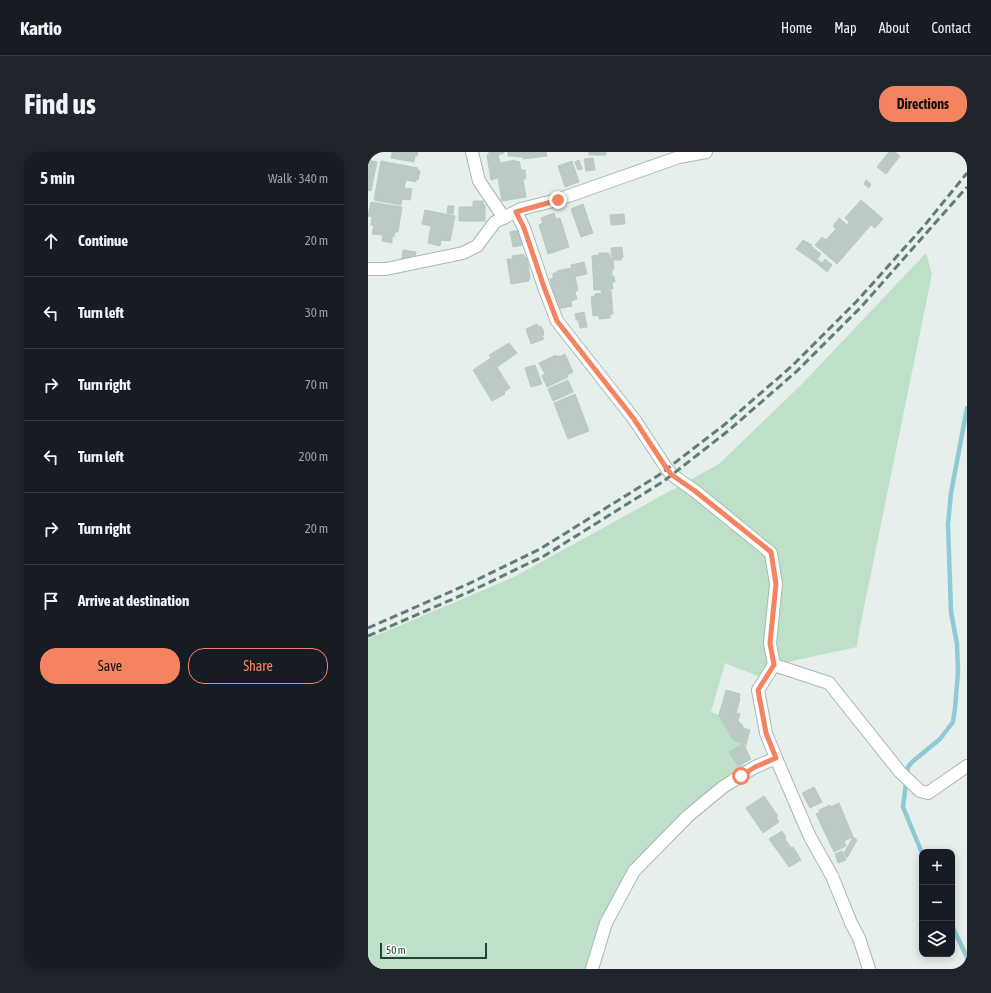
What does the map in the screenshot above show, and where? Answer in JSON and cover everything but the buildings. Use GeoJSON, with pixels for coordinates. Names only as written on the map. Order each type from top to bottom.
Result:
{"type":"FeatureCollection","features":[{"type":"Feature","properties":{"kind":"street"},"geometry":{"type":"LineString","coordinates":[[472,152],[478,181],[504,218]]}},
{"type":"Feature","properties":{"kind":"street"},"geometry":{"type":"LineString","coordinates":[[368,270],[386,269],[463,253],[477,246],[495,222],[516,212],[558,200],[679,157],[706,152]]}},
{"type":"Feature","properties":{"kind":"street"},"geometry":{"type":"LineString","coordinates":[[516,212],[524,228],[557,321],[634,419],[667,469],[672,475],[695,491],[771,552],[776,584],[770,638],[774,665],[758,690],[766,733],[810,837],[832,876],[851,923],[859,938],[869,969]]}},
{"type":"Feature","properties":{"kind":"street"},"geometry":{"type":"LineString","coordinates":[[774,665],[829,683],[900,772],[920,791],[928,793],[967,766]]}},
{"type":"Feature","properties":{"kind":"street"},"geometry":{"type":"LineString","coordinates":[[592,969],[606,924],[634,871],[688,816],[723,787],[755,767],[776,758]]}},
{"type":"Feature","properties":{"kind":"green space"},"geometry":{"type":"Polygon","coordinates":[[[926,253],[932,274],[857,647],[774,665],[765,679],[725,663],[711,712],[743,724],[747,744],[741,776],[634,871],[592,969],[368,969],[368,639],[514,577],[719,464],[803,383],[926,253]]]}},
{"type":"Feature","properties":{"kind":"waterway"},"geometry":{"type":"LineString","coordinates":[[920,849],[903,807],[908,767],[940,739],[953,722],[958,672],[957,644],[951,612],[948,524],[951,493],[967,408]]}},
{"type":"Feature","properties":{"kind":"waterway"},"geometry":{"type":"LineString","coordinates":[[955,932],[967,957]]}},
{"type":"Feature","properties":{"kind":"railway"},"geometry":{"type":"LineString","coordinates":[[368,628],[466,585],[540,549],[659,475],[724,425],[792,366],[857,301],[924,226],[967,173]]}},
{"type":"Feature","properties":{"kind":"railway"},"geometry":{"type":"LineString","coordinates":[[368,636],[469,592],[544,556],[664,481],[728,431],[797,371],[862,306],[967,187]]}},
{"type":"Feature","properties":{"kind":"route"},"geometry":{"type":"LineString","coordinates":[[558,200],[521,209],[516,212],[524,228],[557,321],[634,419],[672,475],[695,491],[771,552],[776,584],[770,643],[774,665],[758,690],[766,733],[776,758],[755,767],[741,776]]}}]}
